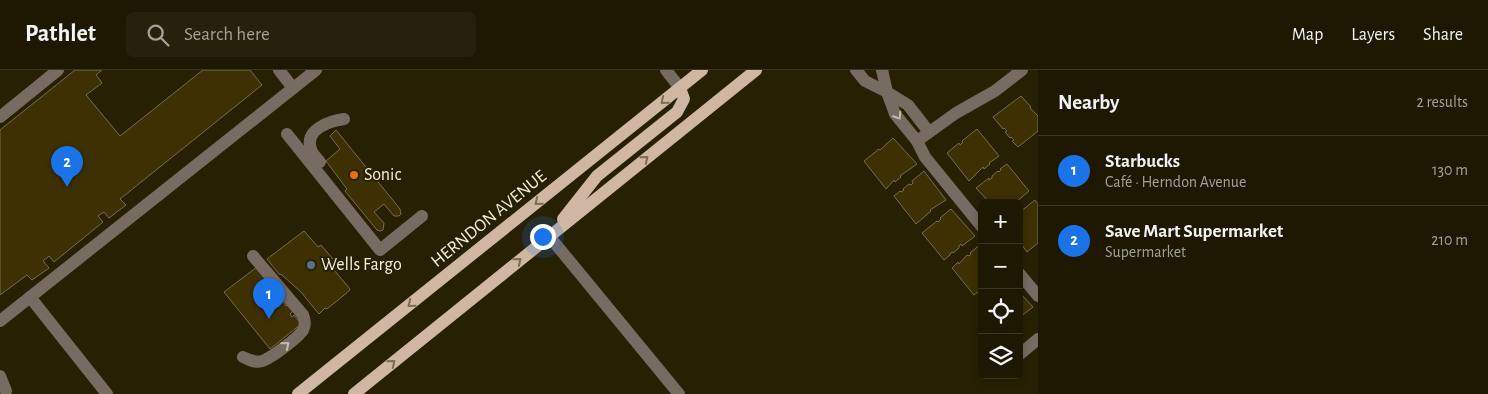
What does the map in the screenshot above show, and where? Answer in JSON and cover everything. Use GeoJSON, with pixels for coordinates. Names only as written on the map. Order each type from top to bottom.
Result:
{"type":"FeatureCollection","features":[{"type":"Feature","properties":{"kind":"main road","name":"HERNDON AVENUE"},"geometry":{"type":"LineString","coordinates":[[298,394],[702,70]]}},
{"type":"Feature","properties":{"kind":"main road"},"geometry":{"type":"LineString","coordinates":[[354,394],[756,70]]}},
{"type":"Feature","properties":{"kind":"main road"},"geometry":{"type":"LineString","coordinates":[[549,236],[597,176],[677,112],[684,99],[680,88]]}},
{"type":"Feature","properties":{"kind":"street"},"geometry":{"type":"LineString","coordinates":[[0,117],[58,70]]}},
{"type":"Feature","properties":{"kind":"street"},"geometry":{"type":"LineString","coordinates":[[279,70],[293,88]]}},
{"type":"Feature","properties":{"kind":"street"},"geometry":{"type":"LineString","coordinates":[[0,321],[316,70]]}},
{"type":"Feature","properties":{"kind":"street"},"geometry":{"type":"LineString","coordinates":[[666,70],[680,88]]}},
{"type":"Feature","properties":{"kind":"street"},"geometry":{"type":"LineString","coordinates":[[856,70],[865,81],[908,105],[929,132]]}},
{"type":"Feature","properties":{"kind":"street"},"geometry":{"type":"LineString","coordinates":[[882,70],[894,114],[917,141],[925,157],[978,222]]}},
{"type":"Feature","properties":{"kind":"street"},"geometry":{"type":"LineString","coordinates":[[917,141],[956,113],[995,91],[1007,74],[1022,70]]}},
{"type":"Feature","properties":{"kind":"street"},"geometry":{"type":"LineString","coordinates":[[344,119],[332,120],[318,129],[309,140],[311,150],[380,237],[399,234]]}},
{"type":"Feature","properties":{"kind":"street"},"geometry":{"type":"LineString","coordinates":[[287,134],[380,250],[422,216]]}},
{"type":"Feature","properties":{"kind":"street"},"geometry":{"type":"LineString","coordinates":[[549,236],[679,394]]}},
{"type":"Feature","properties":{"kind":"street"},"geometry":{"type":"LineString","coordinates":[[243,357],[250,361],[259,362],[267,359],[302,332],[305,324],[303,315],[253,256]]}},
{"type":"Feature","properties":{"kind":"street"},"geometry":{"type":"LineString","coordinates":[[1023,278],[1038,296]]}},
{"type":"Feature","properties":{"kind":"street"},"geometry":{"type":"LineString","coordinates":[[30,297],[107,394]]}},
{"type":"Feature","properties":{"kind":"street"},"geometry":{"type":"LineString","coordinates":[[1023,352],[1038,339]]}},
{"type":"Feature","properties":{"kind":"street"},"geometry":{"type":"LineString","coordinates":[[0,376],[5,391]]}},
{"type":"Feature","properties":{"kind":"building"},"geometry":{"type":"Polygon","coordinates":[[[75,70],[102,70],[96,75],[102,83],[86,95],[120,136],[203,70],[250,70],[262,85],[120,199],[126,205],[109,218],[104,212],[98,216],[103,222],[54,262],[49,256],[43,261],[49,268],[32,280],[27,275],[0,295],[0,130],[75,70]]]}},
{"type":"Feature","properties":{"kind":"building"},"geometry":{"type":"Polygon","coordinates":[[[1021,96],[1038,116],[1038,131],[1018,147],[1012,141],[1014,140],[1005,132],[1007,131],[993,117],[1021,96]]]}},
{"type":"Feature","properties":{"kind":"building"},"geometry":{"type":"Polygon","coordinates":[[[977,129],[999,156],[984,169],[983,167],[969,181],[947,153],[959,143],[960,145],[962,141],[977,129]]]}},
{"type":"Feature","properties":{"kind":"building","name":"Sonic"},"geometry":{"type":"Polygon","coordinates":[[[336,130],[400,209],[401,214],[399,216],[394,216],[384,204],[374,212],[384,223],[383,230],[377,230],[345,191],[347,189],[326,161],[340,149],[330,136],[336,130]]]}},
{"type":"Feature","properties":{"kind":"building"},"geometry":{"type":"Polygon","coordinates":[[[893,138],[917,164],[895,182],[894,180],[886,189],[864,161],[893,138]]]}},
{"type":"Feature","properties":{"kind":"building"},"geometry":{"type":"Polygon","coordinates":[[[1007,164],[1029,191],[1020,199],[986,199],[976,188],[989,178],[989,180],[992,178],[1007,164]]]}},
{"type":"Feature","properties":{"kind":"building"},"geometry":{"type":"Polygon","coordinates":[[[924,171],[946,200],[930,210],[916,224],[894,196],[904,190],[909,184],[911,185],[912,181],[924,171]]]}},
{"type":"Feature","properties":{"kind":"building"},"geometry":{"type":"Polygon","coordinates":[[[1035,200],[1038,204],[1038,243],[1027,252],[1023,246],[1023,210],[1035,200]]]}},
{"type":"Feature","properties":{"kind":"building"},"geometry":{"type":"Polygon","coordinates":[[[951,209],[975,236],[962,246],[961,244],[959,248],[944,260],[922,233],[938,222],[951,209]]]}},
{"type":"Feature","properties":{"kind":"building"},"geometry":{"type":"Polygon","coordinates":[[[304,231],[318,247],[321,245],[338,265],[334,270],[350,289],[319,314],[301,292],[279,274],[267,259],[304,231]]]}},
{"type":"Feature","properties":{"kind":"building"},"geometry":{"type":"Polygon","coordinates":[[[978,246],[978,292],[974,295],[952,268],[958,262],[959,264],[967,255],[969,256],[978,246]]]}},
{"type":"Feature","properties":{"kind":"building"},"geometry":{"type":"Polygon","coordinates":[[[257,267],[286,306],[290,302],[295,309],[290,314],[292,317],[294,315],[301,324],[270,349],[224,292],[257,267]]]}},
{"type":"Feature","properties":{"kind":"building"},"geometry":{"type":"Polygon","coordinates":[[[1023,296],[1033,307],[1023,315],[1023,296]]]}},
{"type":"Feature","properties":{"kind":"place","name":"Sonic"},"geometry":{"type":"Point","coordinates":[354,175]}},
{"type":"Feature","properties":{"kind":"place","name":"Save Mart Supermarket"},"geometry":{"type":"Point","coordinates":[67,187]}},
{"type":"Feature","properties":{"kind":"place","name":"Wells Fargo"},"geometry":{"type":"Point","coordinates":[311,265]}},
{"type":"Feature","properties":{"kind":"place","name":"Starbucks"},"geometry":{"type":"Point","coordinates":[269,319]}}]}
